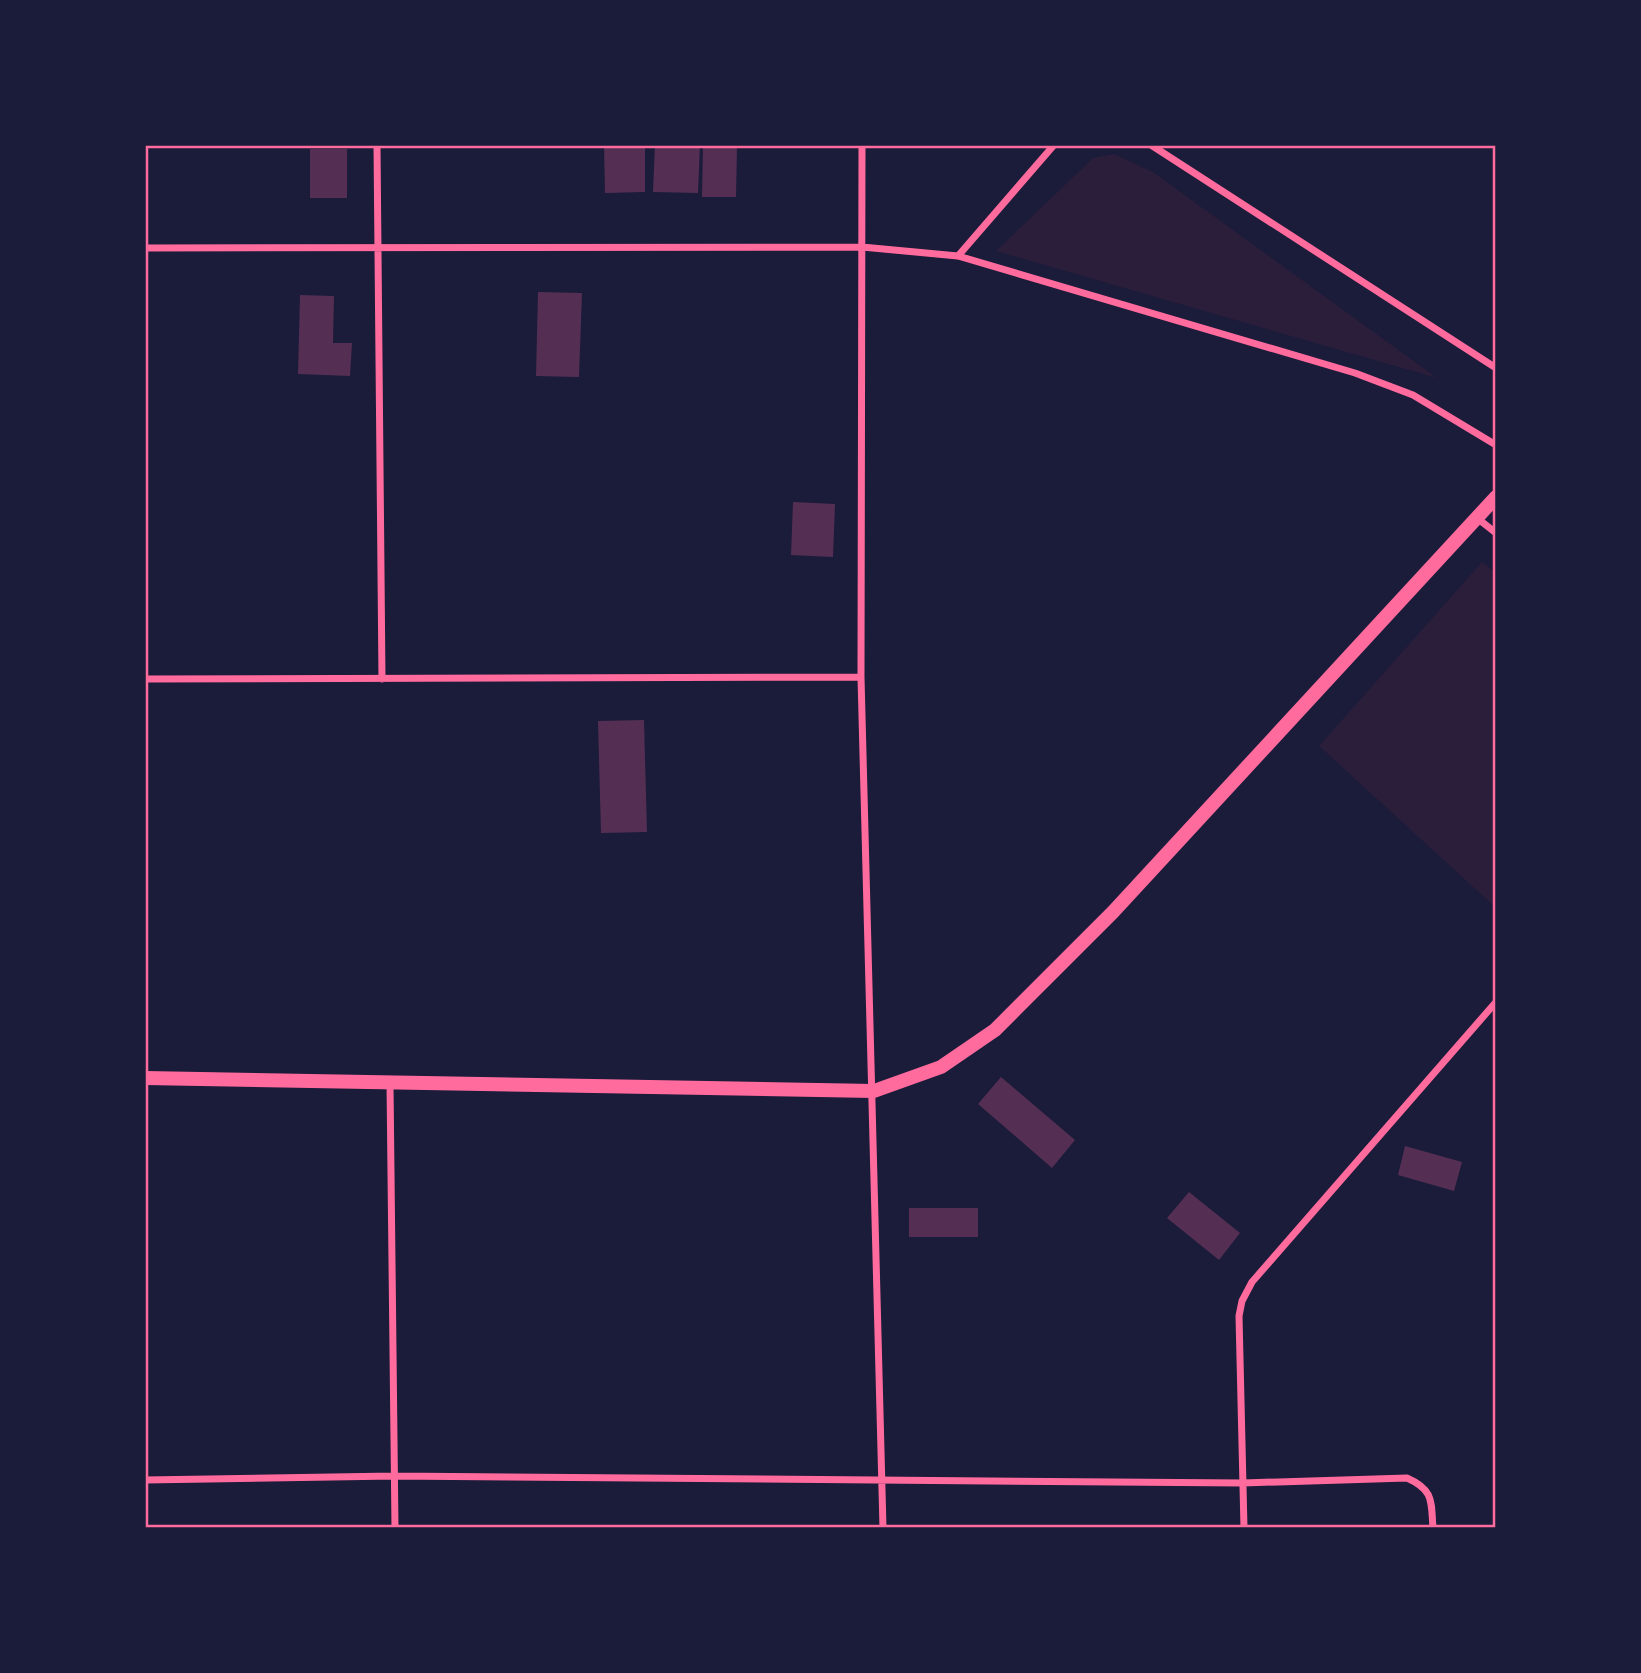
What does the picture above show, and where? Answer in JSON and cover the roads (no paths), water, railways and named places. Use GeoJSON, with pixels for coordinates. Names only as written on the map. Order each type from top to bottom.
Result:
{"type":"FeatureCollection","features":[{"type":"Feature","properties":{"kind":"main road"},"geometry":{"type":"LineString","coordinates":[[145,1078],[874,1091],[942,1067],[995,1030],[1114,912],[1496,497]]}},
{"type":"Feature","properties":{"kind":"street"},"geometry":{"type":"LineString","coordinates":[[377,145],[382,679]]}},
{"type":"Feature","properties":{"kind":"street"},"geometry":{"type":"LineString","coordinates":[[862,145],[860,677],[874,1091],[883,1528]]}},
{"type":"Feature","properties":{"kind":"street"},"geometry":{"type":"LineString","coordinates":[[958,256],[1054,145]]}},
{"type":"Feature","properties":{"kind":"street"},"geometry":{"type":"LineString","coordinates":[[1151,145],[1496,368]]}},
{"type":"Feature","properties":{"kind":"street"},"geometry":{"type":"LineString","coordinates":[[145,248],[862,247],[958,256],[1355,373],[1413,395],[1496,445]]}},
{"type":"Feature","properties":{"kind":"street"},"geometry":{"type":"LineString","coordinates":[[1477,518],[1496,533]]}},
{"type":"Feature","properties":{"kind":"street"},"geometry":{"type":"LineString","coordinates":[[145,679],[860,677]]}},
{"type":"Feature","properties":{"kind":"street"},"geometry":{"type":"LineString","coordinates":[[1244,1528],[1239,1316],[1252,1282],[1496,1002]]}},
{"type":"Feature","properties":{"kind":"street"},"geometry":{"type":"LineString","coordinates":[[390,1084],[395,1528]]}},
{"type":"Feature","properties":{"kind":"street"},"geometry":{"type":"LineString","coordinates":[[145,1480],[394,1476],[1243,1483],[1407,1478],[1423,1485],[1430,1495],[1433,1528]]}}]}
